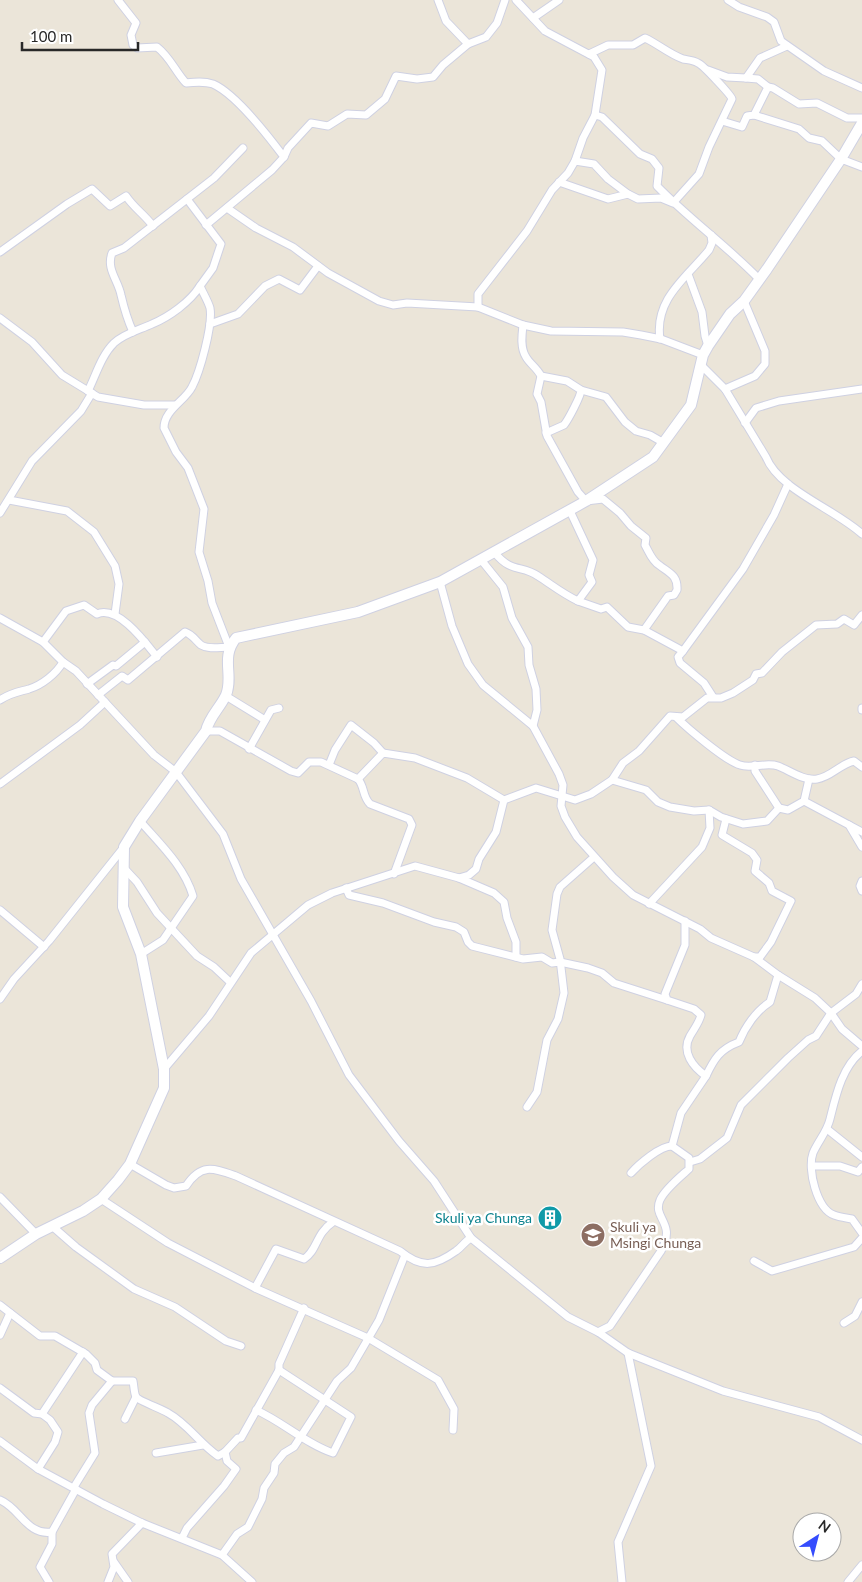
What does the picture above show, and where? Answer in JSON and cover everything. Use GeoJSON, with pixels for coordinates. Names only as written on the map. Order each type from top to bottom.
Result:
{"type":"FeatureCollection","features":[{"type":"Feature","properties":{"kind":"street"},"geometry":{"type":"LineString","coordinates":[[118,0],[136,24],[131,35],[133,45],[137,48],[157,47],[171,61],[176,72],[186,83],[204,82],[215,85],[248,113],[284,157]]}},
{"type":"Feature","properties":{"kind":"street"},"geometry":{"type":"LineString","coordinates":[[438,0],[446,20],[468,44]]}},
{"type":"Feature","properties":{"kind":"street"},"geometry":{"type":"LineString","coordinates":[[206,224],[227,208],[284,157],[288,148],[311,123],[328,126],[347,114],[366,114],[385,99],[396,76],[434,77],[443,65],[468,44],[486,37],[497,23],[505,0]]}},
{"type":"Feature","properties":{"kind":"street"},"geometry":{"type":"LineString","coordinates":[[478,307],[478,294],[527,231],[575,161],[583,138],[595,115],[602,70],[598,61],[589,54],[555,38],[516,0]]}},
{"type":"Feature","properties":{"kind":"street"},"geometry":{"type":"LineString","coordinates":[[533,18],[559,0]]}},
{"type":"Feature","properties":{"kind":"street"},"geometry":{"type":"LineString","coordinates":[[728,0],[738,8],[767,17],[774,22],[778,37],[787,46],[824,71],[862,88]]}},
{"type":"Feature","properties":{"kind":"street"},"geometry":{"type":"LineString","coordinates":[[589,54],[608,45],[633,45],[646,38],[683,59],[697,62],[708,70],[727,77],[758,79],[768,87],[773,88],[799,104],[817,103],[847,118],[862,118]]}},
{"type":"Feature","properties":{"kind":"street"},"geometry":{"type":"LineString","coordinates":[[746,78],[760,58],[787,46]]}},
{"type":"Feature","properties":{"kind":"street"},"geometry":{"type":"LineString","coordinates":[[673,203],[699,174],[709,147],[732,99],[731,95],[712,79],[708,70]]}},
{"type":"Feature","properties":{"kind":"street"},"geometry":{"type":"LineString","coordinates":[[754,115],[768,87]]}},
{"type":"Feature","properties":{"kind":"street"},"geometry":{"type":"LineString","coordinates":[[595,115],[602,117],[640,154],[652,159],[659,168],[657,186],[673,203],[759,279]]}},
{"type":"Feature","properties":{"kind":"street"},"geometry":{"type":"LineString","coordinates":[[722,121],[739,128],[742,127],[747,116],[754,115],[799,129],[809,138],[822,141],[841,159],[862,167]]}},
{"type":"Feature","properties":{"kind":"street"},"geometry":{"type":"LineString","coordinates":[[704,355],[730,314],[744,301],[841,159],[862,123]]}},
{"type":"Feature","properties":{"kind":"street"},"geometry":{"type":"LineString","coordinates":[[133,332],[125,317],[110,258],[115,250],[124,248],[214,178],[243,148]]}},
{"type":"Feature","properties":{"kind":"street"},"geometry":{"type":"LineString","coordinates":[[575,161],[594,164],[608,179],[628,194],[638,198],[661,198],[673,203]]}},
{"type":"Feature","properties":{"kind":"street"},"geometry":{"type":"LineString","coordinates":[[559,182],[608,199],[628,194]]}},
{"type":"Feature","properties":{"kind":"street"},"geometry":{"type":"LineString","coordinates":[[0,252],[66,204],[92,189],[110,206],[126,196],[134,208],[141,210],[153,226]]}},
{"type":"Feature","properties":{"kind":"street"},"geometry":{"type":"LineString","coordinates":[[0,513],[32,461],[77,416],[90,392],[104,355],[122,336],[154,323],[180,307],[195,294],[213,268],[221,244],[187,199]]}},
{"type":"Feature","properties":{"kind":"street"},"geometry":{"type":"LineString","coordinates":[[227,208],[256,228],[293,247],[328,274],[379,301],[393,305],[427,303],[478,307],[523,325],[551,331],[623,332],[660,339],[704,355],[770,469],[788,484],[862,534]]}},
{"type":"Feature","properties":{"kind":"street"},"geometry":{"type":"LineString","coordinates":[[660,339],[661,315],[672,289],[709,250],[712,243],[711,235]]}},
{"type":"Feature","properties":{"kind":"street"},"geometry":{"type":"LineString","coordinates":[[210,324],[238,314],[265,286],[279,279],[296,290],[300,290],[318,266]]}},
{"type":"Feature","properties":{"kind":"street"},"geometry":{"type":"LineString","coordinates":[[0,999],[14,979],[44,947],[124,847],[140,821],[206,730],[226,696],[229,683],[227,659],[229,647],[236,638],[351,613],[440,582],[482,561],[570,511],[653,457],[691,405],[704,355],[705,336],[702,312],[688,274]]}},
{"type":"Feature","properties":{"kind":"street"},"geometry":{"type":"LineString","coordinates":[[200,286],[210,308],[210,324],[192,388],[174,405],[164,428],[176,452],[188,468],[204,509],[199,552],[207,574],[215,611],[229,647]]}},
{"type":"Feature","properties":{"kind":"street"},"geometry":{"type":"LineString","coordinates":[[725,389],[755,376],[765,364],[765,351],[744,301]]}},
{"type":"Feature","properties":{"kind":"street"},"geometry":{"type":"LineString","coordinates":[[0,318],[32,342],[62,374],[98,397],[144,406],[174,405]]}},
{"type":"Feature","properties":{"kind":"street"},"geometry":{"type":"LineString","coordinates":[[523,325],[522,342],[526,356],[541,376],[537,394],[546,432],[578,492],[586,501]]}},
{"type":"Feature","properties":{"kind":"street"},"geometry":{"type":"LineString","coordinates":[[541,376],[567,381],[581,390],[606,397],[624,422],[636,431],[650,435],[664,443]]}},
{"type":"Feature","properties":{"kind":"street"},"geometry":{"type":"LineString","coordinates":[[745,423],[756,408],[779,402],[862,389]]}},
{"type":"Feature","properties":{"kind":"street"},"geometry":{"type":"LineString","coordinates":[[546,432],[564,425],[572,406],[579,400],[581,390]]}},
{"type":"Feature","properties":{"kind":"street"},"geometry":{"type":"LineString","coordinates":[[713,697],[704,683],[680,663],[678,657],[743,569],[774,515],[788,484]]}},
{"type":"Feature","properties":{"kind":"street"},"geometry":{"type":"LineString","coordinates":[[586,501],[603,499],[609,502],[630,526],[646,538],[645,545],[658,565],[676,578],[677,590],[674,594],[668,596],[644,630]]}},
{"type":"Feature","properties":{"kind":"street"},"geometry":{"type":"LineString","coordinates":[[9,500],[67,511],[94,532],[115,566],[119,584],[115,614]]}},
{"type":"Feature","properties":{"kind":"street"},"geometry":{"type":"LineString","coordinates":[[570,511],[593,560],[593,568],[589,574],[592,582],[578,601]]}},
{"type":"Feature","properties":{"kind":"street"},"geometry":{"type":"LineString","coordinates":[[495,553],[501,561],[516,570],[538,575],[553,588],[578,601],[601,609],[607,608],[628,627],[644,630],[682,651]]}},
{"type":"Feature","properties":{"kind":"street"},"geometry":{"type":"LineString","coordinates":[[482,561],[503,587],[512,618],[528,647],[529,665],[536,689],[537,710],[533,726]]}},
{"type":"Feature","properties":{"kind":"street"},"geometry":{"type":"LineString","coordinates":[[440,582],[452,626],[468,664],[483,685],[533,726],[559,774],[563,795],[561,806],[565,817],[577,837],[594,857],[633,895],[685,921],[711,938],[754,957],[778,975],[815,998],[831,1013],[842,1029],[862,1046]]}},
{"type":"Feature","properties":{"kind":"street"},"geometry":{"type":"LineString","coordinates":[[43,642],[66,611],[84,604],[97,614],[101,612],[115,614],[145,642],[157,657]]}},
{"type":"Feature","properties":{"kind":"street"},"geometry":{"type":"LineString","coordinates":[[504,800],[536,788],[575,800],[591,794],[612,780],[623,763],[639,751],[670,716],[683,718],[707,698],[722,698],[748,684],[816,625],[837,624],[844,619],[854,624],[862,616]]}},
{"type":"Feature","properties":{"kind":"street"},"geometry":{"type":"LineString","coordinates":[[0,618],[43,642],[88,684],[154,755],[176,772],[223,834],[242,880],[311,1001],[349,1075],[399,1142],[434,1181],[471,1238],[568,1317],[598,1332],[628,1353],[723,1391],[819,1417],[862,1440]]}},
{"type":"Feature","properties":{"kind":"street"},"geometry":{"type":"LineString","coordinates":[[98,695],[122,676],[128,680],[185,632],[190,634],[200,644],[209,648],[229,647]]}},
{"type":"Feature","properties":{"kind":"street"},"geometry":{"type":"LineString","coordinates":[[88,684],[113,665],[116,666],[145,642]]}},
{"type":"Feature","properties":{"kind":"street"},"geometry":{"type":"LineString","coordinates":[[0,700],[9,694],[32,688],[56,672],[63,662]]}},
{"type":"Feature","properties":{"kind":"street"},"geometry":{"type":"LineString","coordinates":[[226,696],[264,720]]}},
{"type":"Feature","properties":{"kind":"street"},"geometry":{"type":"LineString","coordinates":[[0,784],[80,725],[105,702]]}},
{"type":"Feature","properties":{"kind":"street"},"geometry":{"type":"LineString","coordinates":[[249,749],[271,710],[279,708]]}},
{"type":"Feature","properties":{"kind":"street"},"geometry":{"type":"LineString","coordinates":[[675,717],[731,761],[740,765],[776,765],[809,779],[831,775],[854,761],[862,767]]}},
{"type":"Feature","properties":{"kind":"street"},"geometry":{"type":"LineString","coordinates":[[329,765],[335,750],[351,725],[374,743],[383,753],[414,758],[467,778],[504,800]]}},
{"type":"Feature","properties":{"kind":"street"},"geometry":{"type":"LineString","coordinates":[[206,730],[220,731],[249,749],[298,773],[309,762],[321,762],[358,779],[363,784],[365,800],[370,804],[409,819],[412,825],[394,874]]}},
{"type":"Feature","properties":{"kind":"street"},"geometry":{"type":"LineString","coordinates":[[358,779],[383,753]]}},
{"type":"Feature","properties":{"kind":"street"},"geometry":{"type":"LineString","coordinates":[[755,766],[755,770],[779,808],[788,810],[804,802]]}},
{"type":"Feature","properties":{"kind":"street"},"geometry":{"type":"LineString","coordinates":[[804,802],[809,779]]}},
{"type":"Feature","properties":{"kind":"street"},"geometry":{"type":"LineString","coordinates":[[612,780],[646,790],[658,802],[670,807],[694,811],[709,810],[726,819],[743,824],[767,821],[779,808]]}},
{"type":"Feature","properties":{"kind":"street"},"geometry":{"type":"LineString","coordinates":[[459,878],[469,875],[476,869],[479,859],[496,832],[504,800]]}},
{"type":"Feature","properties":{"kind":"street"},"geometry":{"type":"LineString","coordinates":[[804,802],[862,832]]}},
{"type":"Feature","properties":{"kind":"street"},"geometry":{"type":"LineString","coordinates":[[649,904],[702,847],[710,828],[709,810]]}},
{"type":"Feature","properties":{"kind":"street"},"geometry":{"type":"LineString","coordinates":[[726,819],[722,835],[752,853],[757,860],[755,871],[769,883],[772,891],[791,901],[771,942],[760,957],[754,957]]}},
{"type":"Feature","properties":{"kind":"street"},"geometry":{"type":"LineString","coordinates":[[140,821],[173,858],[190,886],[193,896],[163,940],[140,954]]}},
{"type":"Feature","properties":{"kind":"street"},"geometry":{"type":"LineString","coordinates":[[849,825],[862,846]]}},
{"type":"Feature","properties":{"kind":"street"},"geometry":{"type":"LineString","coordinates":[[0,1258],[36,1234],[83,1212],[101,1198],[130,1164],[164,1088],[164,1069],[140,954],[123,907],[122,866],[124,847]]}},
{"type":"Feature","properties":{"kind":"street"},"geometry":{"type":"LineString","coordinates":[[527,1107],[537,1092],[547,1040],[560,1012],[565,988],[552,930],[557,894],[560,887],[594,857]]}},
{"type":"Feature","properties":{"kind":"street"},"geometry":{"type":"LineString","coordinates":[[122,866],[137,882],[157,913],[197,956],[214,967],[230,982]]}},
{"type":"Feature","properties":{"kind":"street"},"geometry":{"type":"LineString","coordinates":[[164,1069],[209,1016],[251,953],[308,905],[346,888],[415,866],[459,878],[494,893],[504,902],[507,918],[516,942],[516,957]]}},
{"type":"Feature","properties":{"kind":"street"},"geometry":{"type":"LineString","coordinates":[[862,881],[860,886],[862,891]]}},
{"type":"Feature","properties":{"kind":"street"},"geometry":{"type":"LineString","coordinates":[[346,888],[349,895],[360,899],[383,903],[434,922],[456,927],[464,932],[472,946],[516,957],[530,959],[542,957],[552,963],[560,962],[602,973],[614,983],[694,1009],[701,1015],[687,1044],[693,1066],[706,1076]]}},
{"type":"Feature","properties":{"kind":"street"},"geometry":{"type":"LineString","coordinates":[[0,910],[44,947]]}},
{"type":"Feature","properties":{"kind":"street"},"geometry":{"type":"LineString","coordinates":[[667,1000],[668,984],[685,946],[685,921]]}},
{"type":"Feature","properties":{"kind":"street"},"geometry":{"type":"LineString","coordinates":[[672,1146],[681,1113],[706,1076],[716,1055],[727,1046],[739,1042],[748,1024],[763,1006],[770,1002],[778,975]]}},
{"type":"Feature","properties":{"kind":"street"},"geometry":{"type":"LineString","coordinates":[[690,1162],[700,1159],[727,1138],[741,1105],[788,1058],[808,1040],[816,1036],[831,1013],[856,994],[862,984]]}},
{"type":"Feature","properties":{"kind":"street"},"geometry":{"type":"LineString","coordinates":[[862,1050],[854,1057],[847,1068],[835,1097],[827,1129],[813,1154],[811,1176],[824,1207],[832,1215],[852,1219],[862,1233]]}},
{"type":"Feature","properties":{"kind":"street"},"geometry":{"type":"LineString","coordinates":[[827,1129],[862,1157]]}},
{"type":"Feature","properties":{"kind":"street"},"geometry":{"type":"LineString","coordinates":[[598,1332],[610,1326],[668,1239],[666,1226],[658,1212],[660,1200],[689,1168],[690,1162],[689,1158],[672,1146],[666,1146],[643,1161],[631,1173]]}},
{"type":"Feature","properties":{"kind":"street"},"geometry":{"type":"LineString","coordinates":[[130,1164],[174,1188],[186,1186],[194,1174],[212,1168],[236,1176],[418,1262],[432,1264],[455,1252],[471,1238]]}},
{"type":"Feature","properties":{"kind":"street"},"geometry":{"type":"LineString","coordinates":[[813,1166],[840,1166],[853,1172],[858,1172],[862,1167]]}},
{"type":"Feature","properties":{"kind":"street"},"geometry":{"type":"LineString","coordinates":[[0,1197],[36,1234]]}},
{"type":"Feature","properties":{"kind":"street"},"geometry":{"type":"LineString","coordinates":[[101,1198],[168,1243],[255,1288],[304,1308],[368,1338],[438,1380],[454,1409],[453,1430]]}},
{"type":"Feature","properties":{"kind":"street"},"geometry":{"type":"LineString","coordinates":[[255,1288],[276,1249],[304,1259],[309,1256],[323,1228],[333,1222]]}},
{"type":"Feature","properties":{"kind":"street"},"geometry":{"type":"LineString","coordinates":[[52,1226],[76,1247],[134,1289],[175,1307],[226,1341],[241,1346]]}},
{"type":"Feature","properties":{"kind":"street"},"geometry":{"type":"LineString","coordinates":[[754,1262],[772,1270],[854,1247],[862,1238]]}},
{"type":"Feature","properties":{"kind":"street"},"geometry":{"type":"LineString","coordinates":[[222,1555],[236,1534],[248,1527],[262,1499],[264,1488],[274,1473],[275,1464],[302,1436],[308,1422],[337,1381],[351,1368],[378,1320],[405,1255]]}},
{"type":"Feature","properties":{"kind":"street"},"geometry":{"type":"LineString","coordinates":[[844,1323],[855,1316],[862,1302]]}},
{"type":"Feature","properties":{"kind":"street"},"geometry":{"type":"LineString","coordinates":[[0,1305],[40,1336],[55,1336],[82,1352],[95,1363],[97,1370],[112,1381],[133,1381],[136,1397],[125,1420]]}},
{"type":"Feature","properties":{"kind":"street"},"geometry":{"type":"LineString","coordinates":[[136,1397],[181,1420],[203,1445],[218,1456],[225,1452],[238,1438],[241,1438],[279,1370],[279,1364],[304,1308]]}},
{"type":"Feature","properties":{"kind":"street"},"geometry":{"type":"LineString","coordinates":[[0,1335],[10,1313]]}},
{"type":"Feature","properties":{"kind":"street"},"geometry":{"type":"LineString","coordinates":[[42,1414],[82,1352]]}},
{"type":"Feature","properties":{"kind":"street"},"geometry":{"type":"LineString","coordinates":[[622,1582],[618,1542],[651,1466],[628,1353]]}},
{"type":"Feature","properties":{"kind":"street"},"geometry":{"type":"LineString","coordinates":[[256,1410],[302,1436],[322,1450],[333,1453],[351,1417],[279,1370]]}},
{"type":"Feature","properties":{"kind":"street"},"geometry":{"type":"LineString","coordinates":[[50,1582],[40,1567],[52,1544],[52,1532],[95,1453],[89,1414],[92,1405],[112,1381]]}},
{"type":"Feature","properties":{"kind":"street"},"geometry":{"type":"LineString","coordinates":[[0,1388],[34,1413],[42,1414],[50,1420],[58,1432],[55,1442],[38,1469]]}},
{"type":"Feature","properties":{"kind":"street"},"geometry":{"type":"LineString","coordinates":[[0,1441],[38,1469],[142,1523],[222,1555],[252,1582]]}},
{"type":"Feature","properties":{"kind":"street"},"geometry":{"type":"LineString","coordinates":[[156,1452],[203,1445]]}},
{"type":"Feature","properties":{"kind":"street"},"geometry":{"type":"LineString","coordinates":[[182,1538],[187,1528],[224,1486],[236,1469],[227,1461],[225,1452]]}},
{"type":"Feature","properties":{"kind":"street"},"geometry":{"type":"LineString","coordinates":[[0,1500],[6,1503],[26,1524],[45,1533],[52,1532]]}},
{"type":"Feature","properties":{"kind":"street"},"geometry":{"type":"LineString","coordinates":[[108,1582],[114,1567],[112,1554],[142,1523]]}},
{"type":"Feature","properties":{"kind":"street"},"geometry":{"type":"LineString","coordinates":[[113,1562],[128,1582]]}},
{"type":"Feature","properties":{"kind":"street"},"geometry":{"type":"LineString","coordinates":[[848,1582],[862,1565]]}},
{"type":"Feature","properties":{"kind":"place","name":"Skuli ya Chunga"},"geometry":{"type":"Point","coordinates":[550,1218]}},
{"type":"Feature","properties":{"kind":"place","name":"Skuli ya Msingi Chunga"},"geometry":{"type":"Point","coordinates":[593,1235]}}]}
